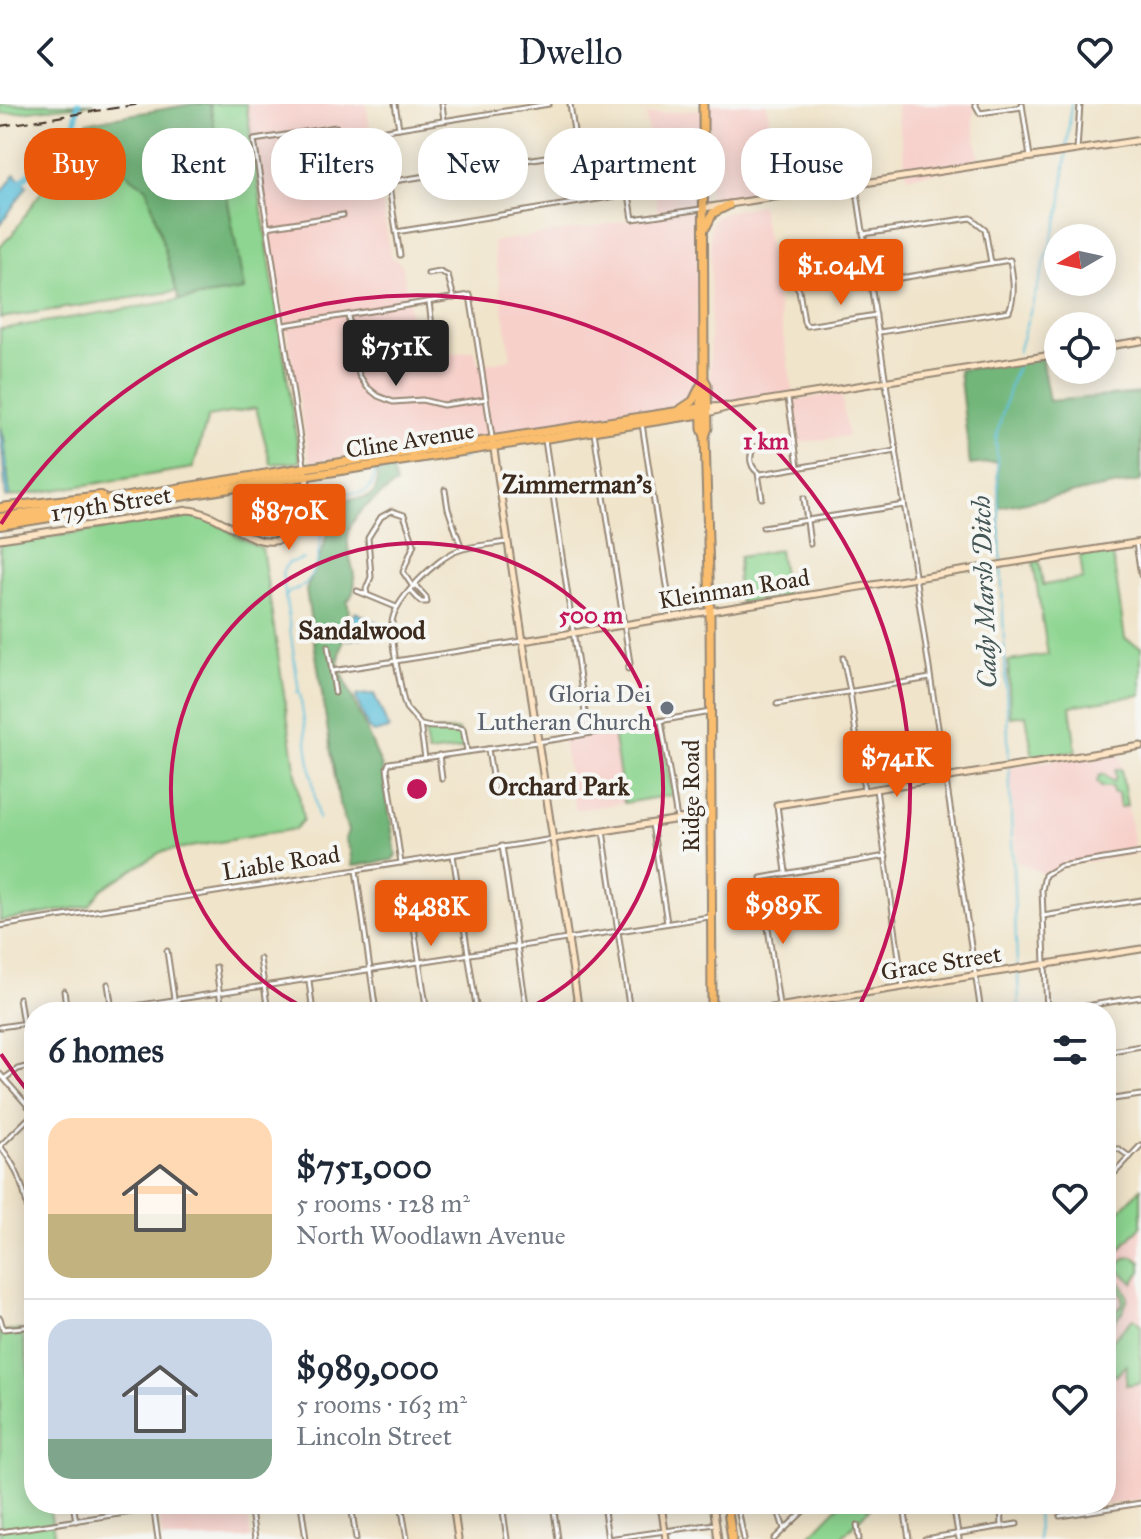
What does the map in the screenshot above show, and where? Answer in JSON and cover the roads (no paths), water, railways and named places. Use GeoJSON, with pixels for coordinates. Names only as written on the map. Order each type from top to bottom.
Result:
{"type":"FeatureCollection","features":[{"type":"Feature","properties":{"kind":"highway","name":"Cline Avenue"},"geometry":{"type":"LineString","coordinates":[[0,518],[305,472]]}},
{"type":"Feature","properties":{"kind":"highway","name":"Cline Avenue"},"geometry":{"type":"LineString","coordinates":[[0,527],[305,472]]}},
{"type":"Feature","properties":{"kind":"highway"},"geometry":{"type":"LineString","coordinates":[[0,508],[126,493],[146,494]]}},
{"type":"Feature","properties":{"kind":"main road","name":"Ridge Road"},"geometry":{"type":"LineString","coordinates":[[703,104],[702,429],[705,436],[710,611],[712,1002]]}},
{"type":"Feature","properties":{"kind":"main road"},"geometry":{"type":"LineString","coordinates":[[704,232],[713,213],[729,205]]}},
{"type":"Feature","properties":{"kind":"main road"},"geometry":{"type":"LineString","coordinates":[[675,411],[693,401],[702,381]]}},
{"type":"Feature","properties":{"kind":"main road","name":"Cline Avenue"},"geometry":{"type":"LineString","coordinates":[[305,472],[493,444],[675,411],[704,410]]}},
{"type":"Feature","properties":{"kind":"main road","name":"Cline Avenue"},"geometry":{"type":"LineString","coordinates":[[493,444],[704,410]]}},
{"type":"Feature","properties":{"kind":"main road"},"geometry":{"type":"LineString","coordinates":[[728,1514],[732,1539]]}},
{"type":"Feature","properties":{"kind":"street"},"geometry":{"type":"LineString","coordinates":[[395,104],[399,128],[549,104]]}},
{"type":"Feature","properties":{"kind":"street"},"geometry":{"type":"LineString","coordinates":[[442,104],[445,121]]}},
{"type":"Feature","properties":{"kind":"street"},"geometry":{"type":"LineString","coordinates":[[570,104],[574,128]]}},
{"type":"Feature","properties":{"kind":"street"},"geometry":{"type":"LineString","coordinates":[[975,104],[977,111],[982,113],[1022,105],[1030,157]]}},
{"type":"Feature","properties":{"kind":"street"},"geometry":{"type":"LineString","coordinates":[[1074,150],[1080,104]]}},
{"type":"Feature","properties":{"kind":"street"},"geometry":{"type":"LineString","coordinates":[[305,472],[254,140],[336,127]]}},
{"type":"Feature","properties":{"kind":"street"},"geometry":{"type":"LineString","coordinates":[[872,182],[1141,140]]}},
{"type":"Feature","properties":{"kind":"street"},"geometry":{"type":"LineString","coordinates":[[402,180],[544,157]]}},
{"type":"Feature","properties":{"kind":"street"},"geometry":{"type":"LineString","coordinates":[[391,200],[400,255]]}},
{"type":"Feature","properties":{"kind":"street"},"geometry":{"type":"LineString","coordinates":[[396,232],[592,200]]}},
{"type":"Feature","properties":{"kind":"street"},"geometry":{"type":"LineString","coordinates":[[630,200],[633,219],[761,200]]}},
{"type":"Feature","properties":{"kind":"street"},"geometry":{"type":"LineString","coordinates":[[858,200],[979,1002]]}},
{"type":"Feature","properties":{"kind":"street"},"geometry":{"type":"LineString","coordinates":[[267,227],[343,215]]}},
{"type":"Feature","properties":{"kind":"street"},"geometry":{"type":"LineString","coordinates":[[863,234],[964,218],[977,220],[985,229],[991,263]]}},
{"type":"Feature","properties":{"kind":"street"},"geometry":{"type":"LineString","coordinates":[[870,283],[1010,260],[1014,282],[1010,310],[878,332]]}},
{"type":"Feature","properties":{"kind":"street"},"geometry":{"type":"LineString","coordinates":[[428,274],[440,272],[448,276],[454,298]]}},
{"type":"Feature","properties":{"kind":"street"},"geometry":{"type":"LineString","coordinates":[[795,283],[806,325],[876,315]]}},
{"type":"Feature","properties":{"kind":"street"},"geometry":{"type":"LineString","coordinates":[[282,326],[470,295],[578,1002]]}},
{"type":"Feature","properties":{"kind":"street"},"geometry":{"type":"LineString","coordinates":[[429,302],[432,326]]}},
{"type":"Feature","properties":{"kind":"street"},"geometry":{"type":"LineString","coordinates":[[348,315],[359,375],[378,396],[397,402],[422,400],[447,405],[486,399]]}},
{"type":"Feature","properties":{"kind":"street"},"geometry":{"type":"LineString","coordinates":[[1116,345],[1141,341]]}},
{"type":"Feature","properties":{"kind":"street","name":"Cline Avenue"},"geometry":{"type":"LineString","coordinates":[[704,410],[1044,356]]}},
{"type":"Feature","properties":{"kind":"street"},"geometry":{"type":"LineString","coordinates":[[787,397],[798,466]]}},
{"type":"Feature","properties":{"kind":"street"},"geometry":{"type":"LineString","coordinates":[[642,422],[672,618]]}},
{"type":"Feature","properties":{"kind":"street"},"geometry":{"type":"LineString","coordinates":[[593,427],[630,663],[628,669]]}},
{"type":"Feature","properties":{"kind":"street"},"geometry":{"type":"LineString","coordinates":[[544,438],[588,733]]}},
{"type":"Feature","properties":{"kind":"street"},"geometry":{"type":"LineString","coordinates":[[762,498],[758,473],[751,462],[754,447],[794,439]]}},
{"type":"Feature","properties":{"kind":"street"},"geometry":{"type":"LineString","coordinates":[[758,473],[896,451]]}},
{"type":"Feature","properties":{"kind":"street","name":"179th Street"},"geometry":{"type":"LineString","coordinates":[[0,539],[193,510],[215,516],[256,539],[276,541],[294,533],[305,519],[310,501],[305,472]]}},
{"type":"Feature","properties":{"kind":"street"},"geometry":{"type":"LineString","coordinates":[[445,490],[462,549]]}},
{"type":"Feature","properties":{"kind":"street"},"geometry":{"type":"LineString","coordinates":[[804,498],[810,544]]}},
{"type":"Feature","properties":{"kind":"street"},"geometry":{"type":"LineString","coordinates":[[763,527],[904,505]]}},
{"type":"Feature","properties":{"kind":"street"},"geometry":{"type":"LineString","coordinates":[[367,595],[371,577],[368,538],[381,517],[392,511],[404,515],[414,538],[403,572],[413,587]]}},
{"type":"Feature","properties":{"kind":"street"},"geometry":{"type":"LineString","coordinates":[[467,751],[463,729],[456,726],[429,728],[420,724],[406,708],[392,627],[396,607],[446,556],[462,549],[508,542]]}},
{"type":"Feature","properties":{"kind":"street"},"geometry":{"type":"LineString","coordinates":[[1139,543],[1141,575]]}},
{"type":"Feature","properties":{"kind":"street","name":"Kleinman Road"},"geometry":{"type":"LineString","coordinates":[[332,671],[1139,543]]}},
{"type":"Feature","properties":{"kind":"street"},"geometry":{"type":"LineString","coordinates":[[357,591],[396,607]]}},
{"type":"Feature","properties":{"kind":"street"},"geometry":{"type":"LineString","coordinates":[[328,646],[335,693]]}},
{"type":"Feature","properties":{"kind":"street"},"geometry":{"type":"LineString","coordinates":[[843,658],[864,790]]}},
{"type":"Feature","properties":{"kind":"street"},"geometry":{"type":"LineString","coordinates":[[777,704],[930,678]]}},
{"type":"Feature","properties":{"kind":"street"},"geometry":{"type":"LineString","coordinates":[[401,863],[387,765],[710,712]]}},
{"type":"Feature","properties":{"kind":"street"},"geometry":{"type":"LineString","coordinates":[[661,720],[677,819]]}},
{"type":"Feature","properties":{"kind":"street"},"geometry":{"type":"LineString","coordinates":[[420,724],[425,758]]}},
{"type":"Feature","properties":{"kind":"street"},"geometry":{"type":"LineString","coordinates":[[786,872],[777,805],[1141,746]]}},
{"type":"Feature","properties":{"kind":"street"},"geometry":{"type":"LineString","coordinates":[[487,748],[495,796]]}},
{"type":"Feature","properties":{"kind":"street"},"geometry":{"type":"LineString","coordinates":[[439,755],[442,779]]}},
{"type":"Feature","properties":{"kind":"street"},"geometry":{"type":"LineString","coordinates":[[876,788],[903,987]]}},
{"type":"Feature","properties":{"kind":"street","name":"Liable Road"},"geometry":{"type":"LineString","coordinates":[[0,926],[711,814]]}},
{"type":"Feature","properties":{"kind":"street"},"geometry":{"type":"LineString","coordinates":[[652,824],[667,923]]}},
{"type":"Feature","properties":{"kind":"street"},"geometry":{"type":"LineString","coordinates":[[603,831],[629,1002]]}},
{"type":"Feature","properties":{"kind":"street"},"geometry":{"type":"LineString","coordinates":[[502,846],[525,1002]]}},
{"type":"Feature","properties":{"kind":"street"},"geometry":{"type":"LineString","coordinates":[[1047,1002],[1042,890],[1045,875],[1060,866],[1141,853]]}},
{"type":"Feature","properties":{"kind":"street"},"geometry":{"type":"LineString","coordinates":[[453,855],[475,1002]]}},
{"type":"Feature","properties":{"kind":"street"},"geometry":{"type":"LineString","coordinates":[[778,1002],[761,878],[886,856]]}},
{"type":"Feature","properties":{"kind":"street"},"geometry":{"type":"LineString","coordinates":[[356,870],[375,1002]]}},
{"type":"Feature","properties":{"kind":"street"},"geometry":{"type":"LineString","coordinates":[[408,888],[425,1002]]}},
{"type":"Feature","properties":{"kind":"street"},"geometry":{"type":"LineString","coordinates":[[1043,916],[1141,900]]}},
{"type":"Feature","properties":{"kind":"street"},"geometry":{"type":"LineString","coordinates":[[160,1002],[711,916]]}},
{"type":"Feature","properties":{"kind":"street","name":"Grace Street"},"geometry":{"type":"LineString","coordinates":[[822,1002],[1141,949]]}},
{"type":"Feature","properties":{"kind":"street"},"geometry":{"type":"LineString","coordinates":[[167,951],[174,1000]]}},
{"type":"Feature","properties":{"kind":"street"},"geometry":{"type":"LineString","coordinates":[[260,959],[267,1002]]}},
{"type":"Feature","properties":{"kind":"street"},"geometry":{"type":"LineString","coordinates":[[216,967],[221,1002]]}},
{"type":"Feature","properties":{"kind":"street"},"geometry":{"type":"LineString","coordinates":[[309,979],[312,1002]]}},
{"type":"Feature","properties":{"kind":"street"},"geometry":{"type":"LineString","coordinates":[[108,984],[111,1002]]}},
{"type":"Feature","properties":{"kind":"street"},"geometry":{"type":"LineString","coordinates":[[64,991],[66,1002]]}},
{"type":"Feature","properties":{"kind":"street"},"geometry":{"type":"LineString","coordinates":[[1110,1002],[1141,997]]}},
{"type":"Feature","properties":{"kind":"street"},"geometry":{"type":"LineString","coordinates":[[0,1027],[23,1024],[19,998]]}},
{"type":"Feature","properties":{"kind":"street"},"geometry":{"type":"LineString","coordinates":[[1116,1050],[1141,1046]]}},
{"type":"Feature","properties":{"kind":"street"},"geometry":{"type":"LineString","coordinates":[[5,1078],[24,1068]]}},
{"type":"Feature","properties":{"kind":"street"},"geometry":{"type":"LineString","coordinates":[[0,1074],[24,1101]]}},
{"type":"Feature","properties":{"kind":"street"},"geometry":{"type":"LineString","coordinates":[[1116,1099],[1141,1095]]}},
{"type":"Feature","properties":{"kind":"street"},"geometry":{"type":"LineString","coordinates":[[24,1123],[0,1146],[14,1162],[24,1187]]}},
{"type":"Feature","properties":{"kind":"street"},"geometry":{"type":"LineString","coordinates":[[1116,1172],[1141,1145]]}},
{"type":"Feature","properties":{"kind":"street"},"geometry":{"type":"LineString","coordinates":[[1116,1149],[1130,1157]]}},
{"type":"Feature","properties":{"kind":"street"},"geometry":{"type":"LineString","coordinates":[[0,1318],[3,1329],[24,1327]]}},
{"type":"Feature","properties":{"kind":"street"},"geometry":{"type":"LineString","coordinates":[[1116,1507],[1141,1503]]}},
{"type":"Feature","properties":{"kind":"street"},"geometry":{"type":"LineString","coordinates":[[75,1514],[76,1521]]}},
{"type":"Feature","properties":{"kind":"street"},"geometry":{"type":"LineString","coordinates":[[0,1532],[115,1514]]}},
{"type":"Feature","properties":{"kind":"street"},"geometry":{"type":"LineString","coordinates":[[155,1514],[158,1539]]}},
{"type":"Feature","properties":{"kind":"street"},"geometry":{"type":"LineString","coordinates":[[251,1514],[255,1539]]}},
{"type":"Feature","properties":{"kind":"street"},"geometry":{"type":"LineString","coordinates":[[302,1514],[306,1539]]}},
{"type":"Feature","properties":{"kind":"street"},"geometry":{"type":"LineString","coordinates":[[352,1514],[356,1539]]}},
{"type":"Feature","properties":{"kind":"street"},"geometry":{"type":"LineString","coordinates":[[403,1514],[407,1539]]}},
{"type":"Feature","properties":{"kind":"street"},"geometry":{"type":"LineString","coordinates":[[454,1514],[458,1539]]}},
{"type":"Feature","properties":{"kind":"street"},"geometry":{"type":"LineString","coordinates":[[503,1514],[507,1539]]}},
{"type":"Feature","properties":{"kind":"street"},"geometry":{"type":"LineString","coordinates":[[554,1514],[558,1539]]}},
{"type":"Feature","properties":{"kind":"street"},"geometry":{"type":"LineString","coordinates":[[604,1514],[608,1539],[716,1524]]}},
{"type":"Feature","properties":{"kind":"street"},"geometry":{"type":"LineString","coordinates":[[662,1514],[666,1539]]}},
{"type":"Feature","properties":{"kind":"street"},"geometry":{"type":"LineString","coordinates":[[714,1514],[718,1539]]}},
{"type":"Feature","properties":{"kind":"street"},"geometry":{"type":"LineString","coordinates":[[739,1514],[744,1539]]}},
{"type":"Feature","properties":{"kind":"street"},"geometry":{"type":"LineString","coordinates":[[779,1514],[784,1529]]}},
{"type":"Feature","properties":{"kind":"street"},"geometry":{"type":"LineString","coordinates":[[774,1539],[800,1514]]}},
{"type":"Feature","properties":{"kind":"street"},"geometry":{"type":"LineString","coordinates":[[905,1514],[909,1539]]}},
{"type":"Feature","properties":{"kind":"street"},"geometry":{"type":"LineString","coordinates":[[955,1514],[959,1536]]}},
{"type":"Feature","properties":{"kind":"street"},"geometry":{"type":"LineString","coordinates":[[1001,1514],[1002,1527]]}},
{"type":"Feature","properties":{"kind":"street"},"geometry":{"type":"LineString","coordinates":[[1060,1516],[1072,1514]]}},
{"type":"Feature","properties":{"kind":"street"},"geometry":{"type":"LineString","coordinates":[[925,1539],[959,1536],[1017,1524]]}},
{"type":"Feature","properties":{"kind":"street"},"geometry":{"type":"LineString","coordinates":[[857,1525],[859,1539]]}},
{"type":"Feature","properties":{"kind":"water"},"geometry":{"type":"Polygon","coordinates":[[[15,174],[24,183],[24,190],[0,225],[0,195],[15,174]]]}},
{"type":"Feature","properties":{"kind":"water"},"geometry":{"type":"Polygon","coordinates":[[[0,428],[4,438],[10,497],[6,498],[0,428]]]}},
{"type":"Feature","properties":{"kind":"water"},"geometry":{"type":"Polygon","coordinates":[[[355,612],[384,626],[385,633],[348,640],[355,612]]]}},
{"type":"Feature","properties":{"kind":"water"},"geometry":{"type":"Polygon","coordinates":[[[374,694],[389,729],[374,733],[368,728],[356,698],[358,695],[374,694]]]}},
{"type":"Feature","properties":{"kind":"waterway"},"geometry":{"type":"LineString","coordinates":[[16,186],[74,132],[78,104]]}},
{"type":"Feature","properties":{"kind":"waterway","name":"Cady Marsh Ditch"},"geometry":{"type":"LineString","coordinates":[[1018,352],[1061,208],[1071,104]]}},
{"type":"Feature","properties":{"kind":"waterway","name":"Cady Marsh Ditch"},"geometry":{"type":"LineString","coordinates":[[1017,366],[996,438],[1017,965]]}},
{"type":"Feature","properties":{"kind":"waterway"},"geometry":{"type":"LineString","coordinates":[[285,598],[289,592],[305,585],[313,571],[327,513],[338,495],[368,489],[375,472],[466,457]]}},
{"type":"Feature","properties":{"kind":"waterway"},"geometry":{"type":"LineString","coordinates":[[297,692],[282,572],[288,563],[304,559]]}},
{"type":"Feature","properties":{"kind":"waterway"},"geometry":{"type":"LineString","coordinates":[[300,694],[318,819]]}},
{"type":"Feature","properties":{"kind":"waterway","name":"Cady Marsh Ditch"},"geometry":{"type":"LineString","coordinates":[[1018,972],[1019,1002]]}},
{"type":"Feature","properties":{"kind":"waterway","name":"Cady Marsh Ditch"},"geometry":{"type":"LineString","coordinates":[[1037,1514],[1038,1539]]}},
{"type":"Feature","properties":{"kind":"railway"},"geometry":{"type":"LineString","coordinates":[[0,126],[141,104]]}},
{"type":"Feature","properties":{"kind":"place","name":"Gloria Dei Lutheran Church"},"geometry":{"type":"Point","coordinates":[667,708]}},
{"type":"Feature","properties":{"kind":"district","name":"Zimmerman's"},"geometry":{"type":"Point","coordinates":[577,484]}},
{"type":"Feature","properties":{"kind":"district","name":"Sandalwood"},"geometry":{"type":"Point","coordinates":[362,630]}},
{"type":"Feature","properties":{"kind":"district","name":"Orchard Park"},"geometry":{"type":"Point","coordinates":[559,786]}}]}
